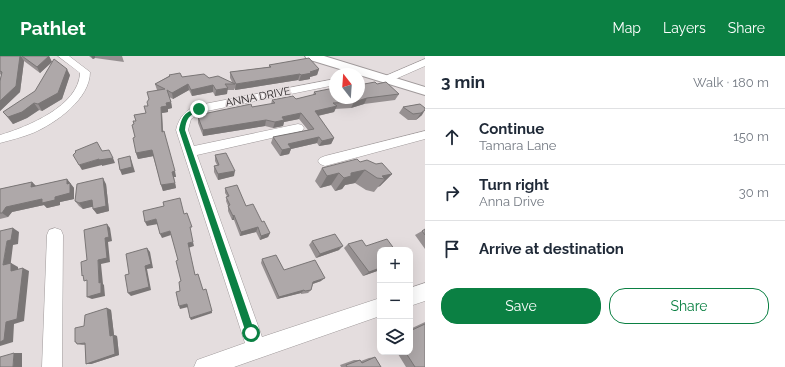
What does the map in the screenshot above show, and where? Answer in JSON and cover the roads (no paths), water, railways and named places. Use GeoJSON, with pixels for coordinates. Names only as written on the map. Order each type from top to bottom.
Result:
{"type":"FeatureCollection","features":[{"type":"Feature","properties":{"kind":"main road"},"geometry":{"type":"LineString","coordinates":[[311,56],[346,68]]}},
{"type":"Feature","properties":{"kind":"main road"},"geometry":{"type":"LineString","coordinates":[[365,74],[388,79],[425,91]]}},
{"type":"Feature","properties":{"kind":"street"},"geometry":{"type":"LineString","coordinates":[[0,139],[29,130],[58,113],[76,97],[85,81],[85,72],[63,56]]}},
{"type":"Feature","properties":{"kind":"street"},"geometry":{"type":"LineString","coordinates":[[388,79],[425,62]]}},
{"type":"Feature","properties":{"kind":"street","name":"ANNA DRIVE"},"geometry":{"type":"LineString","coordinates":[[189,152],[182,130],[184,118],[191,112],[199,109],[329,83]]}},
{"type":"Feature","properties":{"kind":"street"},"geometry":{"type":"LineString","coordinates":[[257,350],[189,152],[298,128]]}},
{"type":"Feature","properties":{"kind":"street"},"geometry":{"type":"LineString","coordinates":[[325,161],[425,135]]}},
{"type":"Feature","properties":{"kind":"street"},"geometry":{"type":"LineString","coordinates":[[52,367],[55,235]]}},
{"type":"Feature","properties":{"kind":"street"},"geometry":{"type":"LineString","coordinates":[[413,296],[425,292]]}},
{"type":"Feature","properties":{"kind":"street"},"geometry":{"type":"LineString","coordinates":[[204,367],[377,308]]}}]}
